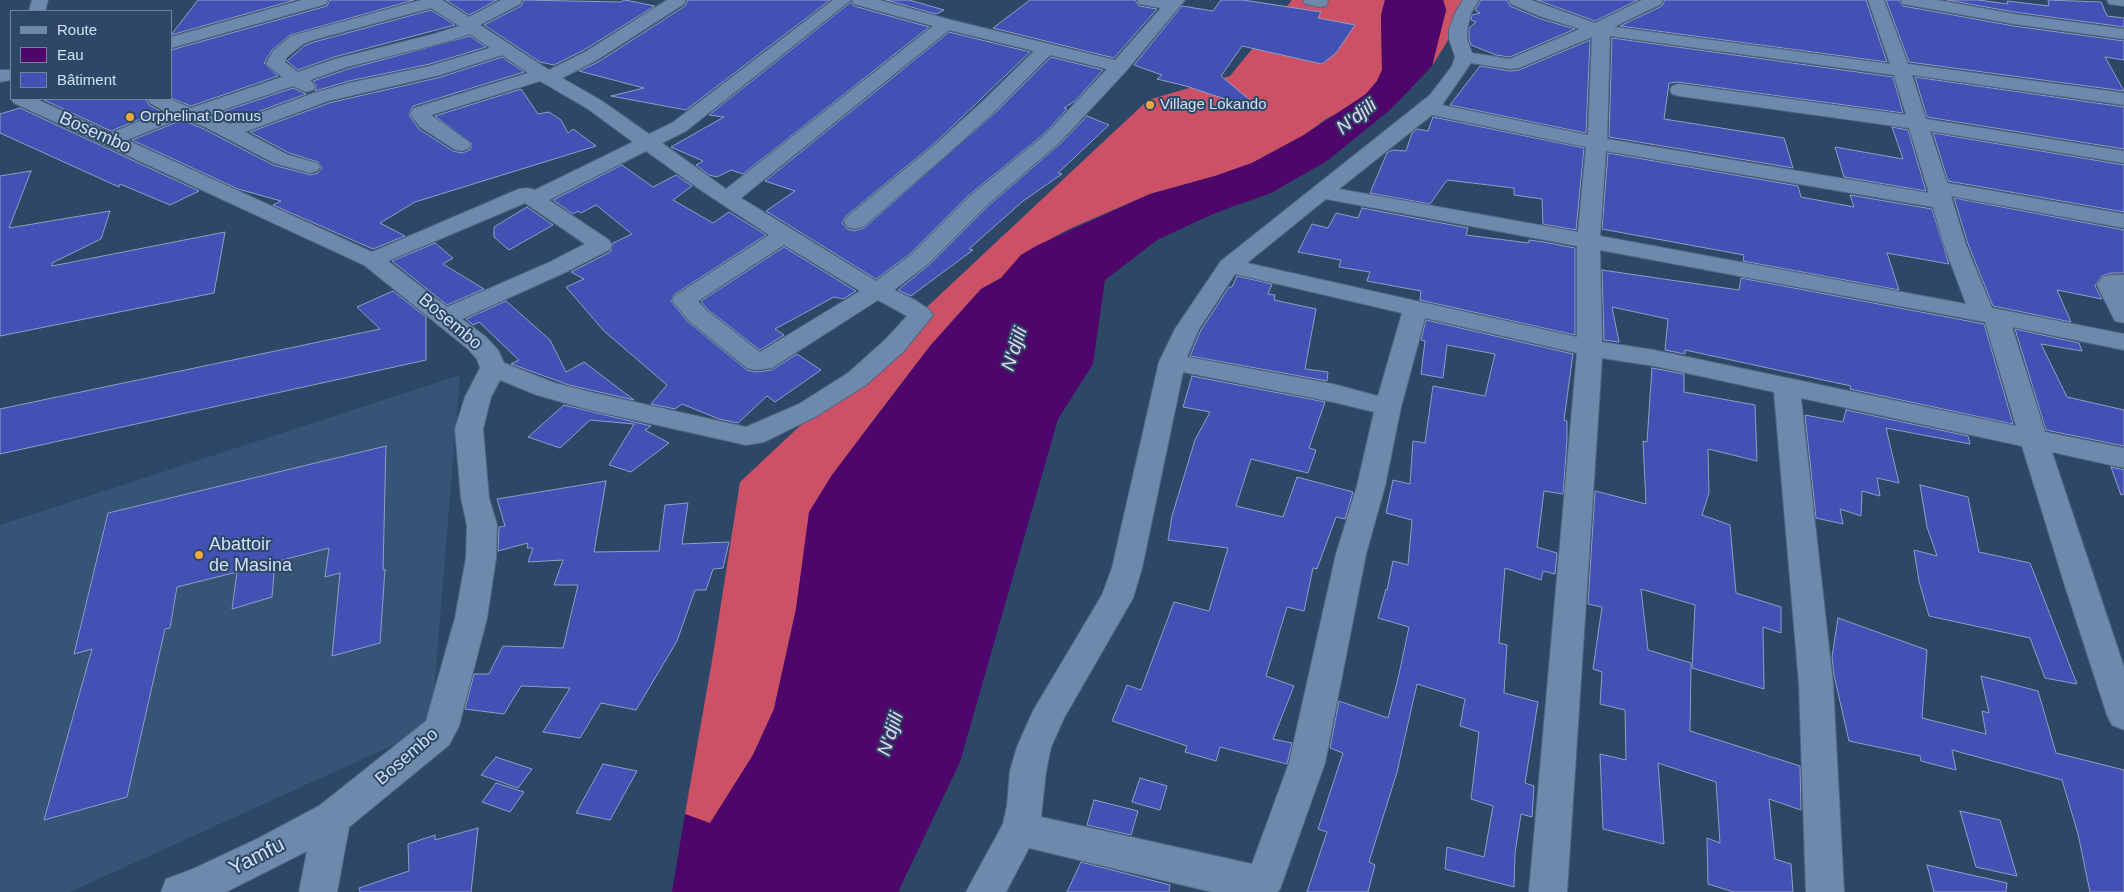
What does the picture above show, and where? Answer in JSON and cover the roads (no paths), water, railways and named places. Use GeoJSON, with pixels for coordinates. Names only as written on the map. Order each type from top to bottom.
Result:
{"type":"FeatureCollection","features":[{"type":"Feature","properties":{"kind":"street"},"geometry":{"type":"LineString","coordinates":[[172,43],[320,0]]}},
{"type":"Feature","properties":{"kind":"street"},"geometry":{"type":"LineString","coordinates":[[110,140],[341,63],[440,38],[471,26],[514,0]]}},
{"type":"Feature","properties":{"kind":"street"},"geometry":{"type":"LineString","coordinates":[[228,132],[321,97],[349,89],[420,92],[546,75],[591,56],[678,0]]}},
{"type":"Feature","properties":{"kind":"street"},"geometry":{"type":"LineString","coordinates":[[534,199],[679,127],[843,0]]}},
{"type":"Feature","properties":{"kind":"street"},"geometry":{"type":"LineString","coordinates":[[860,0],[1045,50],[1120,67]]}},
{"type":"Feature","properties":{"kind":"street"},"geometry":{"type":"LineString","coordinates":[[1145,0],[1175,2]]}},
{"type":"Feature","properties":{"kind":"street"},"geometry":{"type":"LineString","coordinates":[[985,892],[1020,829],[1025,806],[1028,770],[1034,747],[1050,711],[1117,598],[1127,568],[1172,362],[1187,329],[1229,266],[1428,108],[1453,80],[1462,68],[1464,57],[1458,39],[1458,30],[1463,13],[1471,0]]}},
{"type":"Feature","properties":{"kind":"street"},"geometry":{"type":"LineString","coordinates":[[1517,0],[1548,13],[1598,29],[2124,99]]}},
{"type":"Feature","properties":{"kind":"street"},"geometry":{"type":"LineString","coordinates":[[1464,57],[1510,64],[1520,63],[1548,49],[1598,29],[1655,0]]}},
{"type":"Feature","properties":{"kind":"street"},"geometry":{"type":"LineString","coordinates":[[1876,0],[1901,69],[1955,245],[1989,315],[2035,440],[2080,586],[2124,715]]}},
{"type":"Feature","properties":{"kind":"street"},"geometry":{"type":"LineString","coordinates":[[1909,0],[2014,19],[2124,34]]}},
{"type":"Feature","properties":{"kind":"street"},"geometry":{"type":"LineString","coordinates":[[2115,0],[2124,1]]}},
{"type":"Feature","properties":{"kind":"street"},"geometry":{"type":"LineString","coordinates":[[321,97],[275,64],[276,60],[301,38],[432,1],[504,49],[595,105],[672,162],[727,198],[875,290],[919,313],[920,318],[895,345],[857,379],[808,410],[754,435],[746,436],[590,401],[546,389],[493,368]]}},
{"type":"Feature","properties":{"kind":"street"},"geometry":{"type":"LineString","coordinates":[[784,235],[684,300],[697,315],[756,362],[763,362],[875,290],[897,278],[920,259],[978,201],[1053,138],[1120,67],[1175,2]]}},
{"type":"Feature","properties":{"kind":"street"},"geometry":{"type":"LineString","coordinates":[[727,198],[760,174],[854,96],[946,24]]}},
{"type":"Feature","properties":{"kind":"street"},"geometry":{"type":"LineString","coordinates":[[1548,892],[1560,717],[1590,348],[1588,241],[1599,120],[1598,29]]}},
{"type":"Feature","properties":{"kind":"street"},"geometry":{"type":"LineString","coordinates":[[461,145],[427,124],[420,114],[420,92],[434,71],[504,49]]}},
{"type":"Feature","properties":{"kind":"street"},"geometry":{"type":"LineString","coordinates":[[855,222],[944,147],[989,106],[1045,50]]}},
{"type":"Feature","properties":{"kind":"street"},"geometry":{"type":"LineString","coordinates":[[1679,90],[1826,109],[2124,157]]}},
{"type":"Feature","properties":{"kind":"street","name":"Bosembo"},"geometry":{"type":"LineString","coordinates":[[23,100],[372,260],[478,343],[489,356],[493,368],[478,397],[469,429],[475,498],[482,525],[482,558],[471,618],[442,726],[437,734],[428,742],[332,818]]}},
{"type":"Feature","properties":{"kind":"street"},"geometry":{"type":"LineString","coordinates":[[159,100],[281,159],[310,167]]}},
{"type":"Feature","properties":{"kind":"street"},"geometry":{"type":"LineString","coordinates":[[1428,108],[1596,143],[2124,221]]}},
{"type":"Feature","properties":{"kind":"street"},"geometry":{"type":"LineString","coordinates":[[1322,192],[1989,315],[2124,342]]}},
{"type":"Feature","properties":{"kind":"street"},"geometry":{"type":"LineString","coordinates":[[372,260],[526,194],[601,245],[446,317]]}},
{"type":"Feature","properties":{"kind":"street"},"geometry":{"type":"LineString","coordinates":[[1229,266],[1590,348],[1654,358],[2124,458]]}},
{"type":"Feature","properties":{"kind":"street"},"geometry":{"type":"LineString","coordinates":[[2124,282],[2112,282],[2108,285],[2124,316]]}},
{"type":"Feature","properties":{"kind":"street"},"geometry":{"type":"LineString","coordinates":[[1020,829],[1252,883],[1261,882],[1267,876],[1307,763],[1351,554],[1371,486],[1388,407],[1414,309]]}},
{"type":"Feature","properties":{"kind":"street"},"geometry":{"type":"LineString","coordinates":[[1172,362],[1334,392],[1388,407]]}},
{"type":"Feature","properties":{"kind":"street"},"geometry":{"type":"LineString","coordinates":[[1787,387],[1816,684],[1825,892]]}},
{"type":"Feature","properties":{"kind":"street"},"geometry":{"type":"LineString","coordinates":[[318,892],[332,818]]}},
{"type":"Feature","properties":{"kind":"street","name":"Yamfu"},"geometry":{"type":"LineString","coordinates":[[193,890],[270,852],[332,818]]}},
{"type":"Feature","properties":{"kind":"water","name":"N'djili"},"geometry":{"type":"Polygon","coordinates":[[[1385,0],[1443,0],[1446,10],[1432,66],[1391,109],[1327,161],[1271,193],[1215,213],[1157,240],[1105,280],[1093,364],[1058,419],[960,762],[898,892],[672,892],[685,814],[710,823],[753,755],[774,709],[796,609],[809,512],[832,475],[930,346],[981,289],[1001,278],[1021,255],[1036,246],[1150,194],[1215,176],[1252,163],[1304,135],[1366,94],[1377,81],[1382,70],[1381,15],[1385,0]]]}},
{"type":"Feature","properties":{"kind":"place","name":"Village Lokando"},"geometry":{"type":"Point","coordinates":[1150,105]}},
{"type":"Feature","properties":{"kind":"place","name":"Orphelinat Domus"},"geometry":{"type":"Point","coordinates":[130,117]}},
{"type":"Feature","properties":{"kind":"place","name":"Abattoir de Masina"},"geometry":{"type":"Point","coordinates":[199,555]}}]}
